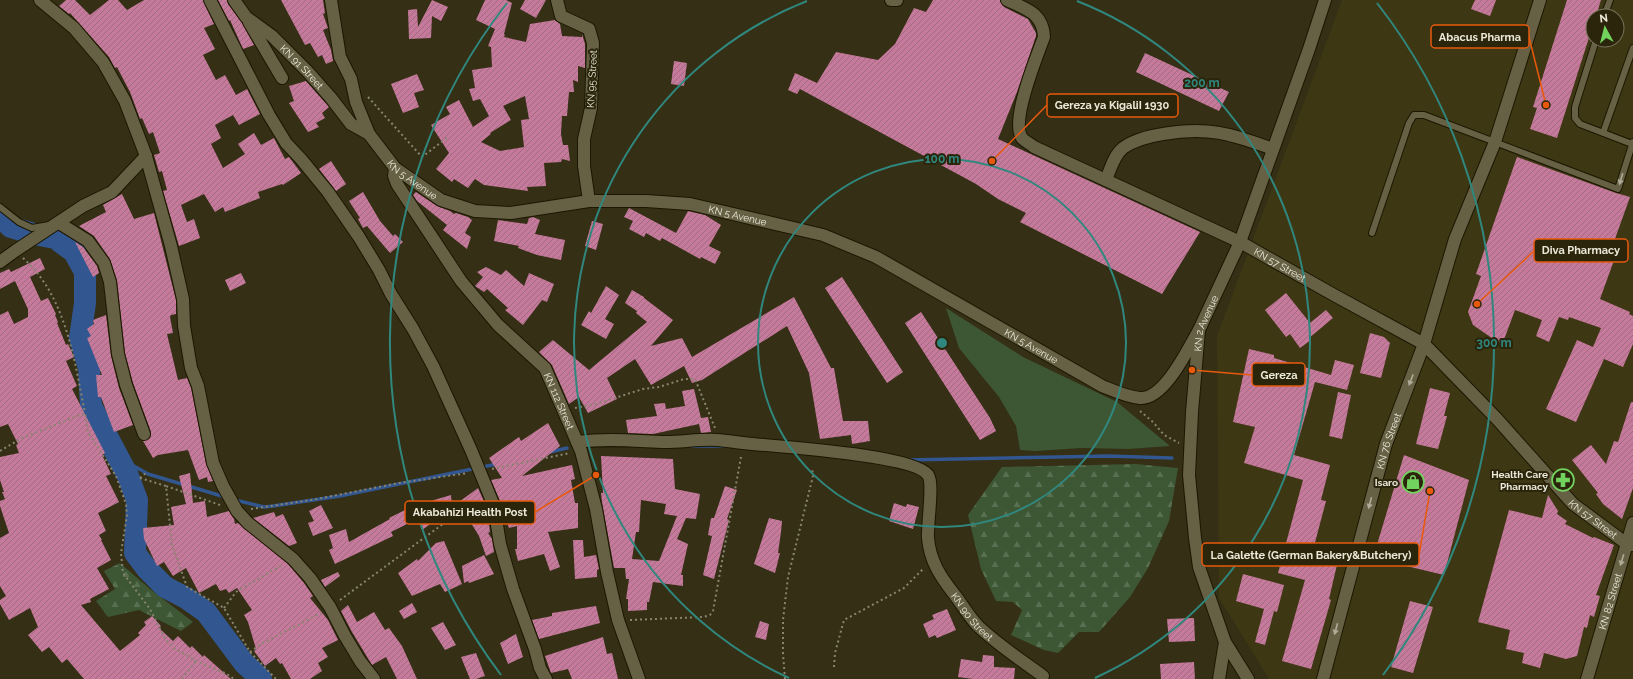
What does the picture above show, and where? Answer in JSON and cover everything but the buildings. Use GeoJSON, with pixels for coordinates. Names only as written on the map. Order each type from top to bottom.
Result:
{"type":"FeatureCollection","features":[{"type":"Feature","properties":{"kind":"street"},"geometry":{"type":"LineString","coordinates":[[40,0],[74,28],[103,62],[125,101],[146,156],[172,246],[182,299],[184,326],[191,368],[198,386],[213,462],[223,486],[237,511],[248,523],[293,559],[330,607],[360,661],[374,679]]}},
{"type":"Feature","properties":{"kind":"street"},"geometry":{"type":"LineString","coordinates":[[210,0],[269,114],[286,143],[302,159],[328,192],[359,237],[379,270],[391,294],[414,329],[433,366],[494,506],[500,544],[519,608],[535,649],[540,668],[546,679]]}},
{"type":"Feature","properties":{"kind":"street","name":"KN 91 Street"},"geometry":{"type":"LineString","coordinates":[[234,0],[246,17],[272,36],[308,72],[351,124],[369,134]]}},
{"type":"Feature","properties":{"kind":"street","name":"KN 5 Avenue"},"geometry":{"type":"LineString","coordinates":[[331,0],[340,57],[351,79],[356,102],[369,134],[395,168],[441,200],[475,211],[511,213],[589,201],[646,201],[690,204],[823,235],[876,257],[1102,386],[1122,394],[1142,398],[1154,396],[1164,386],[1199,330]]}},
{"type":"Feature","properties":{"kind":"street","name":"KN 95 Street"},"geometry":{"type":"LineString","coordinates":[[557,0],[561,16],[589,29],[593,43],[591,108],[584,138],[584,166],[589,201]]}},
{"type":"Feature","properties":{"kind":"street"},"geometry":{"type":"LineString","coordinates":[[891,0],[897,0]]}},
{"type":"Feature","properties":{"kind":"street","name":"KN 57 Street"},"geometry":{"type":"LineString","coordinates":[[1007,0],[1029,10],[1038,18],[1044,28],[1044,37],[1021,105],[1018,126],[1022,138],[1034,147],[1240,242],[1424,344],[1497,419],[1573,504],[1630,545]]}},
{"type":"Feature","properties":{"kind":"street","name":"KN 2 Avenue"},"geometry":{"type":"LineString","coordinates":[[1248,679],[1225,642],[1199,567],[1191,506],[1189,475],[1192,412],[1199,330],[1240,242],[1309,50],[1325,0]]}},
{"type":"Feature","properties":{"kind":"street","name":"KN 76 Street"},"geometry":{"type":"LineString","coordinates":[[1323,679],[1386,444],[1424,344],[1455,239],[1495,142],[1540,0]]}},
{"type":"Feature","properties":{"kind":"street"},"geometry":{"type":"LineString","coordinates":[[246,17],[282,78]]}},
{"type":"Feature","properties":{"kind":"street"},"geometry":{"type":"LineString","coordinates":[[1106,180],[1116,156],[1123,148],[1134,142],[1154,135],[1182,130],[1221,132],[1250,140],[1273,149]]}},
{"type":"Feature","properties":{"kind":"street"},"geometry":{"type":"LineString","coordinates":[[0,262],[83,206],[112,192],[146,156]]}},
{"type":"Feature","properties":{"kind":"street","name":"KN 112 Street"},"geometry":{"type":"LineString","coordinates":[[395,168],[394,176],[397,184],[461,281],[498,325],[545,368],[579,446],[596,509],[607,572],[618,620],[639,679]]}},
{"type":"Feature","properties":{"kind":"street"},"geometry":{"type":"LineString","coordinates":[[59,223],[88,241],[104,263],[110,282],[118,354],[126,385],[144,434]]}},
{"type":"Feature","properties":{"kind":"street"},"geometry":{"type":"LineString","coordinates":[[579,446],[598,439],[666,442],[716,440]]}},
{"type":"Feature","properties":{"kind":"street","name":"KN 90 Street"},"geometry":{"type":"LineString","coordinates":[[716,440],[795,447],[874,457],[914,466],[924,470],[929,477],[931,485],[928,507],[928,538],[931,558],[937,572],[977,624],[997,642],[1043,676]]}},
{"type":"Feature","properties":{"kind":"street","name":"KN 82 Street"},"geometry":{"type":"LineString","coordinates":[[1587,679],[1630,545],[1633,523]]}},
{"type":"Feature","properties":{"kind":"street"},"geometry":{"type":"LineString","coordinates":[[1219,679],[1225,642]]}},
{"type":"Feature","properties":{"kind":"lane"},"geometry":{"type":"LineString","coordinates":[[1372,233],[1408,123],[1414,115],[1424,114],[1618,189],[1633,143],[1603,134],[1580,124],[1576,118],[1575,107],[1593,48]]}},
{"type":"Feature","properties":{"kind":"lane"},"geometry":{"type":"LineString","coordinates":[[1603,134],[1633,48]]}},
{"type":"Feature","properties":{"kind":"lane"},"geometry":{"type":"LineString","coordinates":[[0,207],[19,222],[32,228],[59,223]]}},
{"type":"Feature","properties":{"kind":"path"},"geometry":{"type":"LineString","coordinates":[[366,96],[422,157],[448,137]]}},
{"type":"Feature","properties":{"kind":"path"},"geometry":{"type":"LineString","coordinates":[[15,251],[35,269],[49,289],[67,331],[88,432],[116,476],[126,504],[127,515],[120,553],[123,573],[150,609],[164,639],[174,648],[196,661],[227,674],[234,679]]}},
{"type":"Feature","properties":{"kind":"path"},"geometry":{"type":"LineString","coordinates":[[564,411],[596,404],[643,389],[659,387],[684,379],[695,379],[714,424],[716,440]]}},
{"type":"Feature","properties":{"kind":"path"},"geometry":{"type":"LineString","coordinates":[[1136,407],[1153,422],[1164,435],[1190,449]]}},
{"type":"Feature","properties":{"kind":"path"},"geometry":{"type":"LineString","coordinates":[[0,451],[22,438],[85,412]]}},
{"type":"Feature","properties":{"kind":"path"},"geometry":{"type":"LineString","coordinates":[[147,472],[140,478],[237,511],[317,499],[399,483],[480,472],[579,446]]}},
{"type":"Feature","properties":{"kind":"path"},"geometry":{"type":"LineString","coordinates":[[618,620],[703,617],[710,615],[713,611],[742,457]]}},
{"type":"Feature","properties":{"kind":"path"},"geometry":{"type":"LineString","coordinates":[[785,679],[783,620],[788,577],[813,476],[812,468]]}},
{"type":"Feature","properties":{"kind":"path"},"geometry":{"type":"LineString","coordinates":[[166,486],[172,545],[187,587],[224,608],[250,652],[276,679]]}},
{"type":"Feature","properties":{"kind":"path"},"geometry":{"type":"LineString","coordinates":[[250,652],[261,644],[324,612],[451,518]]}},
{"type":"Feature","properties":{"kind":"path"},"geometry":{"type":"LineString","coordinates":[[834,667],[835,653],[844,620],[904,588],[921,572],[931,558]]}},
{"type":"Feature","properties":{"kind":"path"},"geometry":{"type":"LineString","coordinates":[[224,608],[236,592],[293,559]]}},
{"type":"Feature","properties":{"kind":"path"},"geometry":{"type":"LineString","coordinates":[[182,679],[196,661]]}},
{"type":"Feature","properties":{"kind":"shaded area"},"geometry":{"type":"Polygon","coordinates":[[[1342,0],[1633,0],[1633,679],[1269,679],[1219,598],[1217,336],[1342,0]]]}},
{"type":"Feature","properties":{"kind":"green space"},"geometry":{"type":"Polygon","coordinates":[[[946,308],[1023,357],[1117,402],[1170,446],[1128,449],[1082,448],[1035,451],[1020,450],[1016,426],[999,397],[959,348],[946,308]]]}},
{"type":"Feature","properties":{"kind":"green space"},"geometry":{"type":"Polygon","coordinates":[[[1135,464],[1178,468],[1169,521],[1148,568],[1130,597],[1099,632],[1079,632],[1058,653],[1044,650],[1011,635],[1022,610],[1013,602],[996,601],[981,569],[968,515],[1002,467],[1135,464]]]}},
{"type":"Feature","properties":{"kind":"green space"},"geometry":{"type":"Polygon","coordinates":[[[120,563],[150,589],[193,622],[181,631],[139,610],[108,617],[96,601],[115,589],[104,571],[120,563]]]}},
{"type":"Feature","properties":{"kind":"waterway"},"geometry":{"type":"LineString","coordinates":[[0,217],[11,227],[34,234],[55,238],[74,252],[85,272],[85,303],[80,338],[89,368],[91,406],[128,476],[137,500],[135,553],[147,569],[165,587],[186,598],[206,612],[244,663],[261,679]]}},
{"type":"Feature","properties":{"kind":"waterway"},"geometry":{"type":"LineString","coordinates":[[692,446],[724,446]]}},
{"type":"Feature","properties":{"kind":"waterway"},"geometry":{"type":"LineString","coordinates":[[550,452],[567,448]]}},
{"type":"Feature","properties":{"kind":"waterway"},"geometry":{"type":"LineString","coordinates":[[907,460],[1109,456],[1172,458]]}},
{"type":"Feature","properties":{"kind":"waterway"},"geometry":{"type":"LineString","coordinates":[[118,457],[148,474],[225,497]]}},
{"type":"Feature","properties":{"kind":"waterway"},"geometry":{"type":"LineString","coordinates":[[235,500],[264,507],[273,506],[340,496],[497,464]]}},
{"type":"Feature","properties":{"kind":"place","name":"Abacus Pharma"},"geometry":{"type":"Point","coordinates":[1546,105]}},
{"type":"Feature","properties":{"kind":"place","name":"Gereza ya KigaliI 1930"},"geometry":{"type":"Point","coordinates":[992,161]}},
{"type":"Feature","properties":{"kind":"place","name":"Diva Pharmacy"},"geometry":{"type":"Point","coordinates":[1477,304]}},
{"type":"Feature","properties":{"kind":"place","name":"Gereza"},"geometry":{"type":"Point","coordinates":[1192,370]}},
{"type":"Feature","properties":{"kind":"place","name":"Akabahizi Health Post"},"geometry":{"type":"Point","coordinates":[596,475]}},
{"type":"Feature","properties":{"kind":"place","name":"Health Care Pharmacy"},"geometry":{"type":"Point","coordinates":[1563,480]}},
{"type":"Feature","properties":{"kind":"place","name":"Isaro"},"geometry":{"type":"Point","coordinates":[1413,482]}},
{"type":"Feature","properties":{"kind":"place","name":"La Galette (German Bakery&Butchery)"},"geometry":{"type":"Point","coordinates":[1430,491]}}]}
